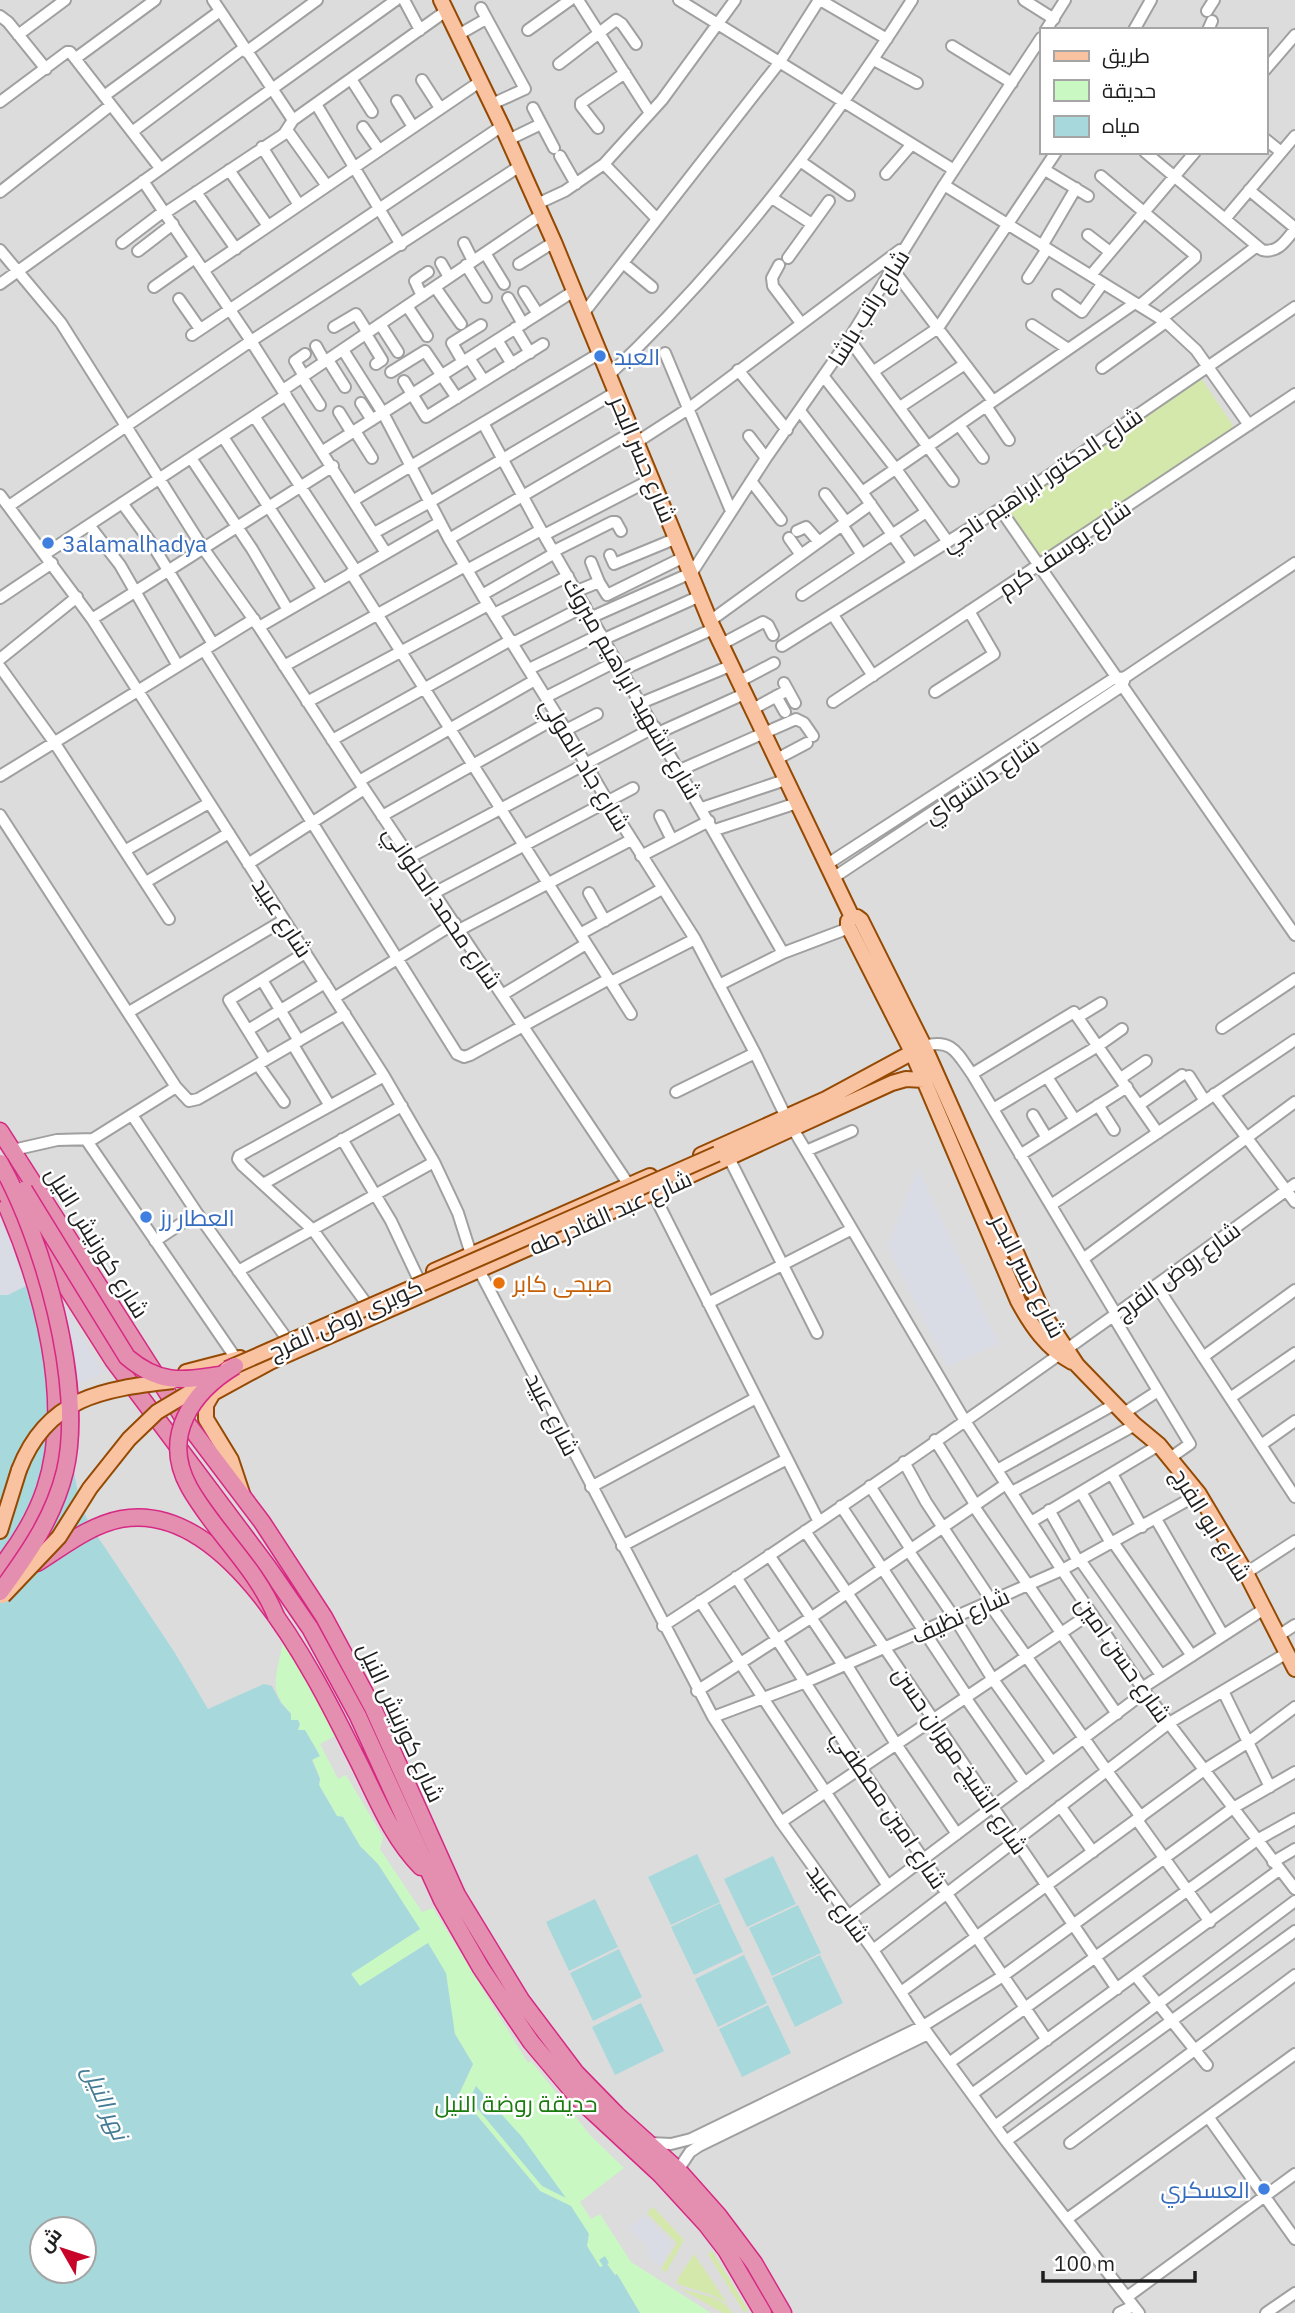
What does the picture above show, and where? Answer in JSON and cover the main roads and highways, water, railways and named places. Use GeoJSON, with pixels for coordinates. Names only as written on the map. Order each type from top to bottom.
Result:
{"type":"FeatureCollection","features":[{"type":"Feature","properties":{"kind":"highway","name":"شارع كورنيش النيل"},"geometry":{"type":"LineString","coordinates":[[0,1131],[6,1151],[184,1419],[285,1555],[350,1662],[457,1895],[521,2000],[576,2073],[678,2170],[737,2238],[783,2313]]}},
{"type":"Feature","properties":{"kind":"highway"},"geometry":{"type":"LineString","coordinates":[[6,1151],[127,1357],[150,1374],[164,1379],[220,1375]]}},
{"type":"Feature","properties":{"kind":"highway"},"geometry":{"type":"LineString","coordinates":[[0,1163],[28,1221],[46,1273],[60,1338],[70,1410],[65,1468],[52,1509],[27,1555],[0,1592]]}},
{"type":"Feature","properties":{"kind":"highway","name":"شارع كورنيش النيل"},"geometry":{"type":"LineString","coordinates":[[0,1185],[97,1337],[268,1567],[310,1628],[358,1716],[431,1877],[481,1968],[531,2042],[579,2099],[660,2175],[698,2215],[726,2250],[763,2313]]}},
{"type":"Feature","properties":{"kind":"highway"},"geometry":{"type":"LineString","coordinates":[[0,1192],[25,1249],[36,1287],[51,1366],[57,1432],[45,1490],[19,1544],[0,1568]]}},
{"type":"Feature","properties":{"kind":"highway"},"geometry":{"type":"LineString","coordinates":[[236,1363],[213,1380],[190,1406],[179,1437],[179,1454],[188,1486],[262,1586],[276,1616],[320,1686],[396,1836],[431,1877]]}},
{"type":"Feature","properties":{"kind":"highway"},"geometry":{"type":"LineString","coordinates":[[35,1564],[88,1530],[105,1523],[132,1518],[160,1520],[196,1533],[211,1545],[239,1572],[276,1616]]}},
{"type":"Feature","properties":{"kind":"main road","name":"شارع جسر البحر"},"geometry":{"type":"LineString","coordinates":[[443,6],[481,80],[554,242],[720,645],[830,872],[850,923],[857,917],[861,920],[1031,1291],[1063,1352]]}},
{"type":"Feature","properties":{"kind":"main road","name":"شارع جسر البحر"},"geometry":{"type":"LineString","coordinates":[[918,1049],[924,1080],[1018,1301],[1040,1335],[1077,1365]]}},
{"type":"Feature","properties":{"kind":"main road","name":"شارع عبد القادر طه"},"geometry":{"type":"LineString","coordinates":[[244,1497],[231,1460],[206,1419],[206,1405],[213,1393],[270,1362],[653,1193],[789,1123],[918,1049]]}},
{"type":"Feature","properties":{"kind":"main road"},"geometry":{"type":"LineString","coordinates":[[897,1062],[906,1069],[906,1079]]}},
{"type":"Feature","properties":{"kind":"main road","name":"شارع عبد القادر طه"},"geometry":{"type":"LineString","coordinates":[[150,1366],[183,1372],[236,1363],[471,1254],[744,1136],[789,1123],[892,1083],[906,1079],[924,1080]]}},
{"type":"Feature","properties":{"kind":"main road","name":"كوبرى روض الفرج"},"geometry":{"type":"LineString","coordinates":[[0,1531],[25,1453],[45,1424],[58,1412],[90,1396],[208,1375],[723,1156],[744,1136]]}},
{"type":"Feature","properties":{"kind":"main road","name":"كوبرى روض الفرج"},"geometry":{"type":"LineString","coordinates":[[0,1599],[59,1537],[90,1489],[129,1439],[158,1412],[220,1375],[261,1360],[409,1295],[432,1291]]}},
{"type":"Feature","properties":{"kind":"main road","name":"شارع ابو الفرج"},"geometry":{"type":"LineString","coordinates":[[1077,1365],[1135,1425],[1159,1445],[1199,1494],[1246,1573],[1295,1669]]}},
{"type":"Feature","properties":{"kind":"water","name":"نهر النيل"},"geometry":{"type":"Polygon","coordinates":[[[26,1286],[77,1376],[73,1467],[80,1503],[90,1525],[175,1653],[208,1709],[264,1684],[272,1686],[291,1714],[291,1720],[298,1720],[298,1730],[305,1730],[320,1756],[312,1760],[320,1779],[319,1785],[337,1816],[343,1817],[360,1846],[378,1864],[420,1929],[351,1974],[360,1986],[428,1943],[446,1973],[455,2034],[473,2064],[459,2094],[540,2191],[571,2206],[589,2234],[587,2246],[600,2267],[603,2266],[599,2260],[605,2256],[609,2263],[607,2264],[615,2275],[617,2274],[640,2313],[0,2313],[0,1295],[8,1295],[26,1286]]]}},
{"type":"Feature","properties":{"kind":"water"},"geometry":{"type":"Polygon","coordinates":[[[697,1854],[720,1902],[671,1925],[648,1877],[697,1854]]]}},
{"type":"Feature","properties":{"kind":"water"},"geometry":{"type":"Polygon","coordinates":[[[773,1856],[796,1904],[747,1927],[724,1879],[773,1856]]]}},
{"type":"Feature","properties":{"kind":"water"},"geometry":{"type":"Polygon","coordinates":[[[595,1899],[618,1947],[569,1971],[546,1922],[595,1899]]]}},
{"type":"Feature","properties":{"kind":"water"},"geometry":{"type":"Polygon","coordinates":[[[720,1903],[743,1952],[694,1975],[671,1927],[720,1903]]]}},
{"type":"Feature","properties":{"kind":"water"},"geometry":{"type":"Polygon","coordinates":[[[798,1905],[821,1953],[772,1976],[749,1928],[798,1905]]]}},
{"type":"Feature","properties":{"kind":"water"},"geometry":{"type":"Polygon","coordinates":[[[619,1949],[642,1997],[593,2021],[570,1973],[619,1949]]]}},
{"type":"Feature","properties":{"kind":"water"},"geometry":{"type":"Polygon","coordinates":[[[744,1955],[767,2003],[718,2027],[695,1979],[744,1955]]]}},
{"type":"Feature","properties":{"kind":"water"},"geometry":{"type":"Polygon","coordinates":[[[820,1955],[843,2003],[795,2027],[772,1978],[820,1955]]]}},
{"type":"Feature","properties":{"kind":"water"},"geometry":{"type":"Polygon","coordinates":[[[641,2003],[664,2051],[615,2075],[592,2027],[641,2003]]]}},
{"type":"Feature","properties":{"kind":"water"},"geometry":{"type":"Polygon","coordinates":[[[768,2005],[791,2053],[742,2077],[719,2029],[768,2005]]]}},
{"type":"Feature","properties":{"kind":"water"},"geometry":{"type":"Polygon","coordinates":[[[476,2086],[522,2137],[566,2198],[542,2186],[472,2102],[471,2096],[476,2086]]]}},
{"type":"Feature","properties":{"kind":"place","name":"العبد"},"geometry":{"type":"Point","coordinates":[600,356]}},
{"type":"Feature","properties":{"kind":"place","name":"3alamalhadya"},"geometry":{"type":"Point","coordinates":[48,543]}},
{"type":"Feature","properties":{"kind":"place","name":"العطار رز"},"geometry":{"type":"Point","coordinates":[146,1217]}},
{"type":"Feature","properties":{"kind":"place","name":"صبحى كابر"},"geometry":{"type":"Point","coordinates":[499,1283]}},
{"type":"Feature","properties":{"kind":"place","name":"العسكري"},"geometry":{"type":"Point","coordinates":[1264,2189]}},
{"type":"Feature","properties":{"kind":"park label","name":"حديقة روضة النيل"},"geometry":{"type":"Point","coordinates":[516,2103]}}]}
